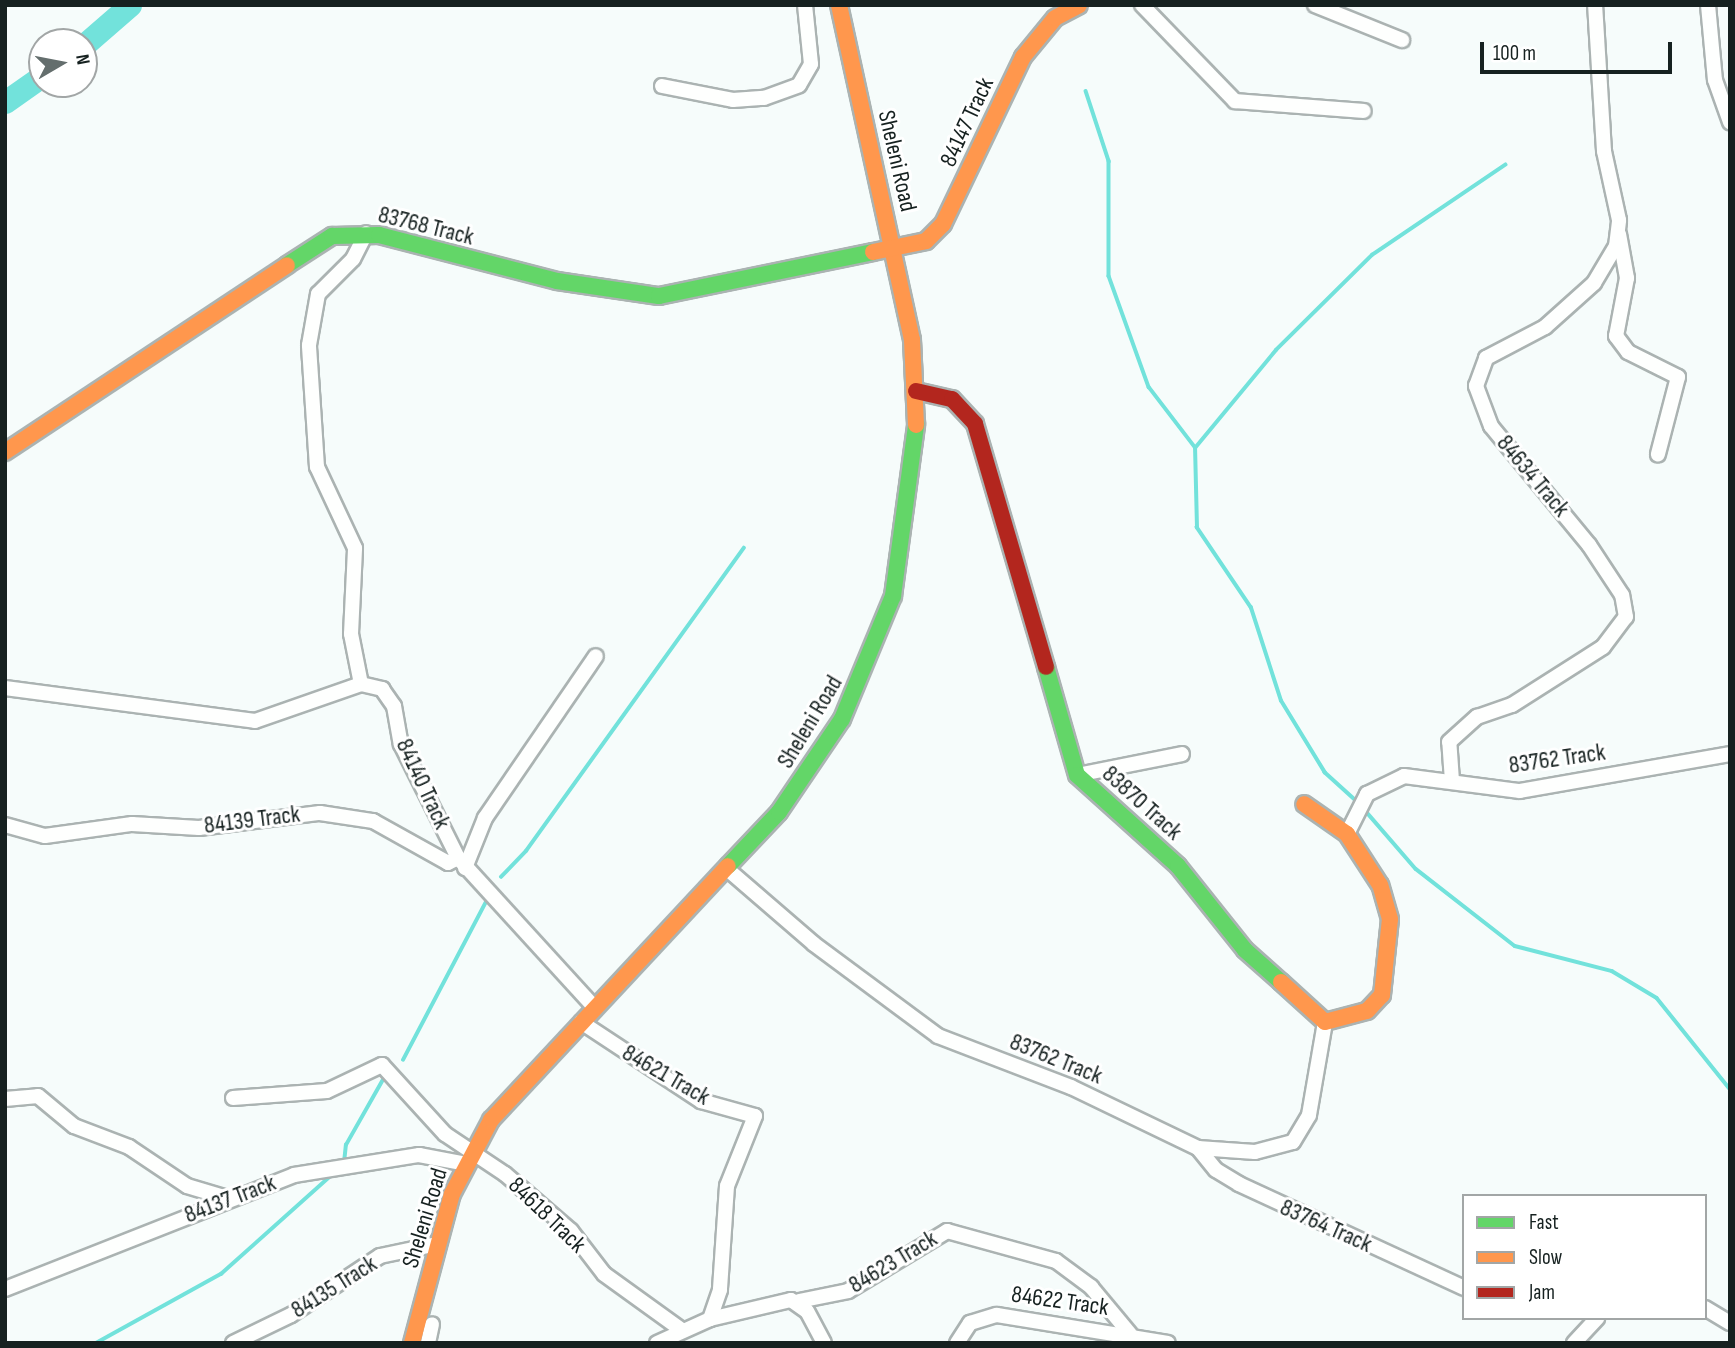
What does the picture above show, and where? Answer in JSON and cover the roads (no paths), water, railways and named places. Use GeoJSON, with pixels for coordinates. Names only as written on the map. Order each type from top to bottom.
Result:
{"type":"FeatureCollection","features":[{"type":"Feature","properties":{"kind":"street"},"geometry":{"type":"LineString","coordinates":[[662,86],[733,100],[764,98],[799,85],[811,64],[806,5]]}},
{"type":"Feature","properties":{"kind":"street","name":"Sheleni Road"},"geometry":{"type":"LineString","coordinates":[[412,1343],[438,1244],[469,1158],[513,1090],[581,1022],[786,803],[865,675],[903,556],[917,443],[916,391],[895,251],[838,5]]}},
{"type":"Feature","properties":{"kind":"street","name":"84147 Track"},"geometry":{"type":"LineString","coordinates":[[895,251],[926,241],[943,224],[1023,57],[1055,18],[1079,5]]}},
{"type":"Feature","properties":{"kind":"street"},"geometry":{"type":"LineString","coordinates":[[1142,5],[1235,101],[1364,111]]}},
{"type":"Feature","properties":{"kind":"street"},"geometry":{"type":"LineString","coordinates":[[1315,5],[1402,40]]}},
{"type":"Feature","properties":{"kind":"street"},"geometry":{"type":"LineString","coordinates":[[1595,5],[1604,151],[1627,278],[1616,336],[1628,352],[1678,377],[1658,454]]}},
{"type":"Feature","properties":{"kind":"street"},"geometry":{"type":"LineString","coordinates":[[1708,5],[1715,80],[1730,122]]}},
{"type":"Feature","properties":{"kind":"street"},"geometry":{"type":"LineString","coordinates":[[5,688],[255,721],[361,684],[351,634],[355,548],[317,467],[310,380],[313,305],[353,260],[366,233]]}},
{"type":"Feature","properties":{"kind":"street","name":"83768 Track"},"geometry":{"type":"LineString","coordinates":[[5,452],[307,247],[332,236],[366,233],[557,281],[659,296],[895,251]]}},
{"type":"Feature","properties":{"kind":"street","name":"84634 Track"},"geometry":{"type":"LineString","coordinates":[[1452,781],[1449,742],[1477,717],[1512,705],[1603,646],[1626,617],[1622,595],[1589,545],[1491,426],[1476,377],[1486,358],[1545,327],[1594,283],[1619,233]]}},
{"type":"Feature","properties":{"kind":"street","name":"83870 Track"},"geometry":{"type":"LineString","coordinates":[[916,391],[952,399],[975,424],[1077,775],[1178,866],[1245,950],[1325,1023]]}},
{"type":"Feature","properties":{"kind":"street"},"geometry":{"type":"LineString","coordinates":[[457,863],[596,656]]}},
{"type":"Feature","properties":{"kind":"street","name":"84140 Track"},"geometry":{"type":"LineString","coordinates":[[361,684],[389,697],[401,744],[457,863],[594,1007]]}},
{"type":"Feature","properties":{"kind":"street"},"geometry":{"type":"LineString","coordinates":[[1077,775],[1182,754]]}},
{"type":"Feature","properties":{"kind":"street","name":"83762 Track"},"geometry":{"type":"LineString","coordinates":[[1347,834],[1359,804],[1381,786],[1417,775],[1520,791],[1730,754]]}},
{"type":"Feature","properties":{"kind":"street"},"geometry":{"type":"LineString","coordinates":[[1304,804],[1347,834],[1380,885],[1390,919],[1382,995],[1356,1017],[1325,1023]]}},
{"type":"Feature","properties":{"kind":"street","name":"84139 Track"},"geometry":{"type":"LineString","coordinates":[[5,825],[45,836],[132,824],[199,828],[320,813],[390,827],[457,863]]}},
{"type":"Feature","properties":{"kind":"street","name":"83762 Track"},"geometry":{"type":"LineString","coordinates":[[726,868],[771,910],[938,1036],[1071,1087],[1198,1148],[1255,1152],[1293,1142],[1309,1115],[1325,1023]]}},
{"type":"Feature","properties":{"kind":"street","name":"84621 Track"},"geometry":{"type":"LineString","coordinates":[[581,1022],[701,1101],[755,1116],[727,1186],[720,1290],[710,1319]]}},
{"type":"Feature","properties":{"kind":"street","name":"84618 Track"},"geometry":{"type":"LineString","coordinates":[[233,1098],[327,1091],[382,1065],[469,1158],[570,1231],[613,1282],[683,1331]]}},
{"type":"Feature","properties":{"kind":"street"},"geometry":{"type":"LineString","coordinates":[[5,1099],[38,1096],[74,1126],[129,1147],[187,1186],[228,1198]]}},
{"type":"Feature","properties":{"kind":"street","name":"83764 Track"},"geometry":{"type":"LineString","coordinates":[[1198,1148],[1216,1170],[1239,1184],[1462,1287]]}},
{"type":"Feature","properties":{"kind":"street","name":"84137 Track"},"geometry":{"type":"LineString","coordinates":[[5,1289],[228,1198],[295,1175],[387,1157],[469,1158]]}},
{"type":"Feature","properties":{"kind":"street","name":"84623 Track"},"geometry":{"type":"LineString","coordinates":[[657,1343],[710,1319],[848,1291],[947,1231],[1056,1261],[1091,1287],[1130,1334]]}},
{"type":"Feature","properties":{"kind":"street","name":"84135 Track"},"geometry":{"type":"LineString","coordinates":[[233,1343],[291,1315],[380,1256],[438,1244]]}},
{"type":"Feature","properties":{"kind":"street"},"geometry":{"type":"LineString","coordinates":[[799,1301],[824,1343]]}},
{"type":"Feature","properties":{"kind":"street"},"geometry":{"type":"LineString","coordinates":[[1707,1309],[1730,1323]]}},
{"type":"Feature","properties":{"kind":"street","name":"84622 Track"},"geometry":{"type":"LineString","coordinates":[[957,1343],[970,1323],[997,1315],[1130,1334],[1168,1343]]}},
{"type":"Feature","properties":{"kind":"street"},"geometry":{"type":"LineString","coordinates":[[1574,1343],[1595,1320]]}},
{"type":"Feature","properties":{"kind":"street"},"geometry":{"type":"LineString","coordinates":[[428,1343],[432,1325]]}},
{"type":"Feature","properties":{"kind":"waterway"},"geometry":{"type":"LineString","coordinates":[[98,33],[130,5]]}},
{"type":"Feature","properties":{"kind":"waterway"},"geometry":{"type":"LineString","coordinates":[[5,102],[28,86]]}},
{"type":"Feature","properties":{"kind":"waterway"},"geometry":{"type":"LineString","coordinates":[[1086,91],[1109,161],[1109,276],[1149,387],[1195,447]]}},
{"type":"Feature","properties":{"kind":"waterway"},"geometry":{"type":"LineString","coordinates":[[1358,803],[1325,773],[1281,701],[1251,608],[1197,528],[1195,448],[1276,350],[1372,255],[1505,165]]}},
{"type":"Feature","properties":{"kind":"waterway"},"geometry":{"type":"LineString","coordinates":[[501,877],[526,851],[744,548]]}},
{"type":"Feature","properties":{"kind":"waterway"},"geometry":{"type":"LineString","coordinates":[[1364,809],[1416,869],[1515,946],[1612,971],[1657,998],[1730,1089]]}},
{"type":"Feature","properties":{"kind":"waterway"},"geometry":{"type":"LineString","coordinates":[[403,1060],[487,900]]}},
{"type":"Feature","properties":{"kind":"waterway"},"geometry":{"type":"LineString","coordinates":[[344,1163],[346,1145],[385,1076]]}},
{"type":"Feature","properties":{"kind":"waterway"},"geometry":{"type":"LineString","coordinates":[[96,1343],[221,1274],[334,1173]]}}]}
